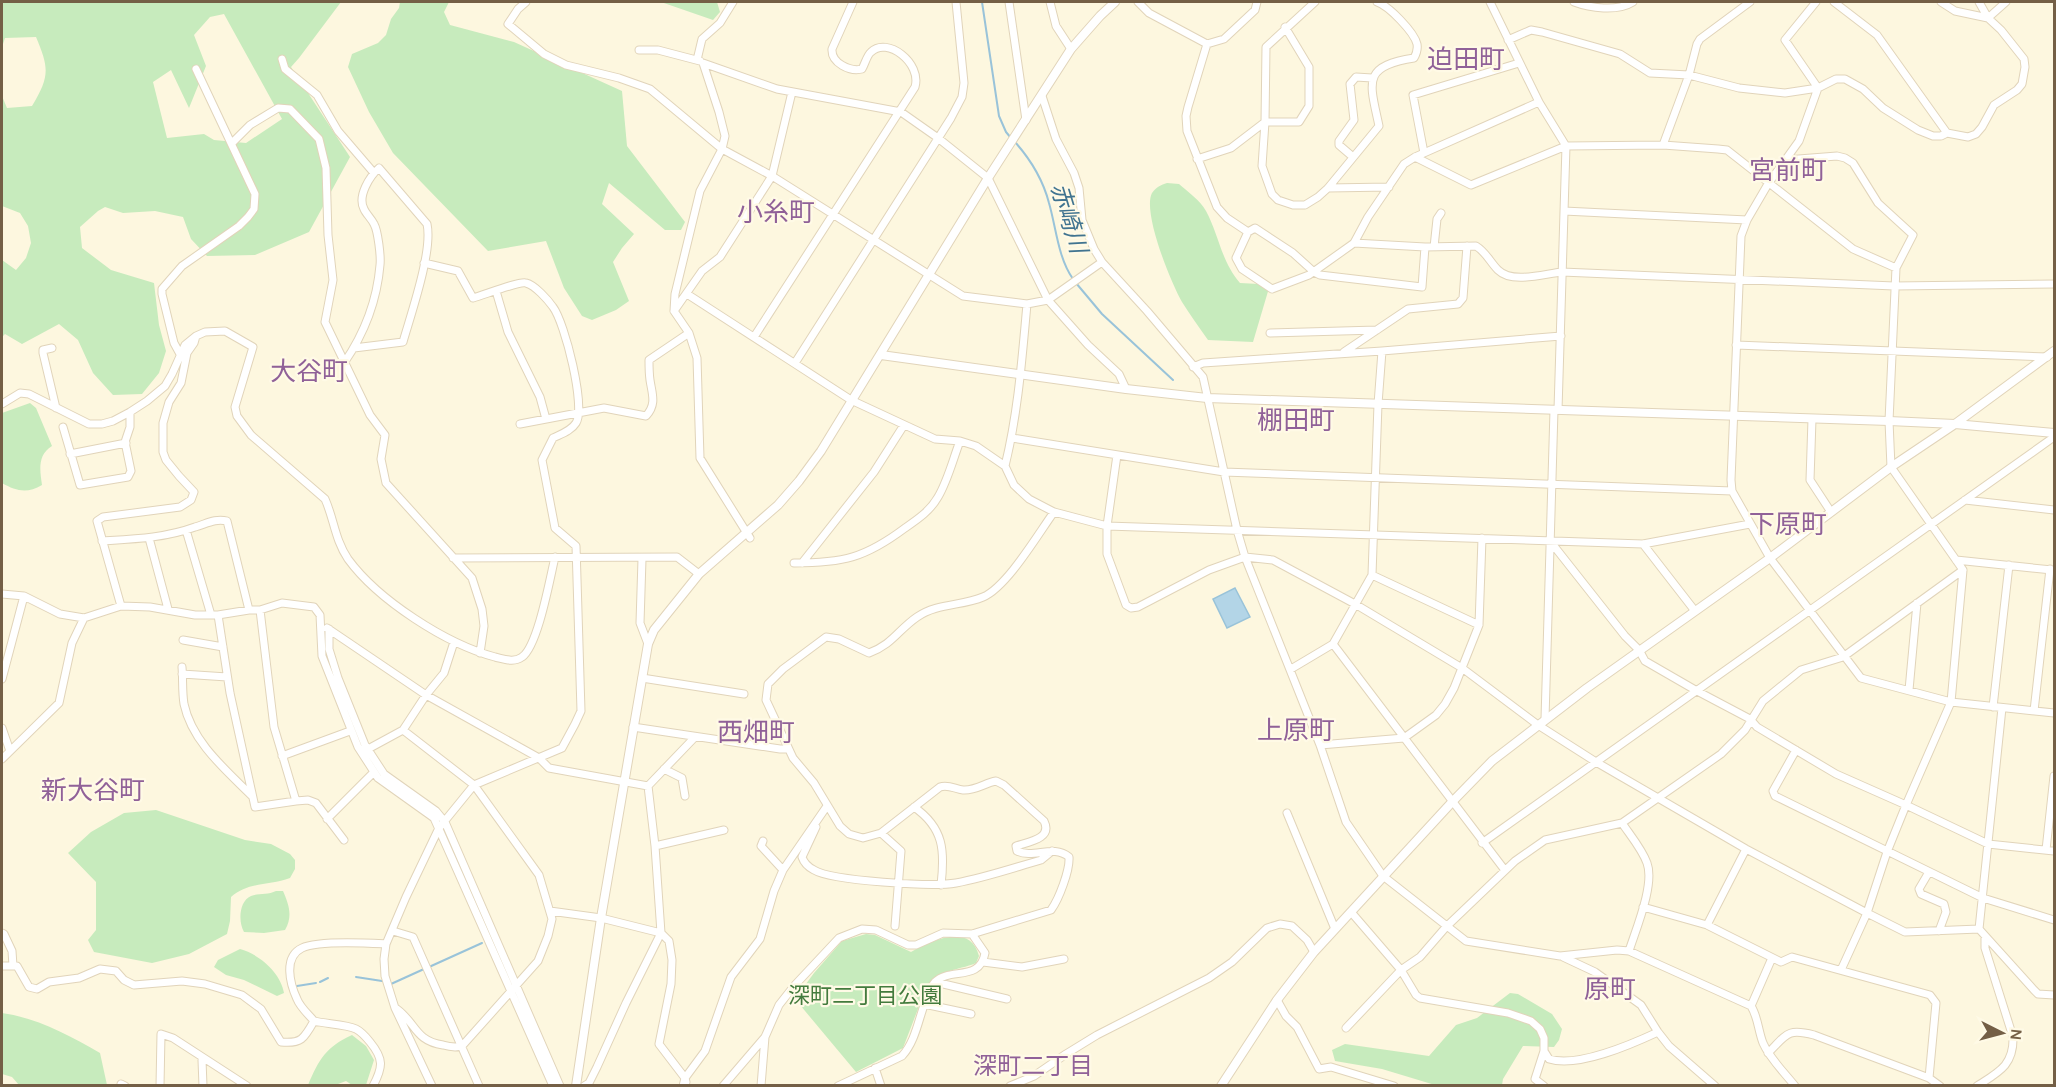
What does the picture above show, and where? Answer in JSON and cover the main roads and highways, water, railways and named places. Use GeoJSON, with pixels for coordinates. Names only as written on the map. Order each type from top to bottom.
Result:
{"type":"FeatureCollection","features":[{"type":"Feature","properties":{"kind":"water"},"geometry":{"type":"Polygon","coordinates":[[[1235,588],[1250,617],[1227,628],[1213,599],[1235,588]]]}},
{"type":"Feature","properties":{"kind":"waterway","name":"赤崎川"},"geometry":{"type":"LineString","coordinates":[[982,2],[999,116],[1011,138]]}},
{"type":"Feature","properties":{"kind":"waterway","name":"赤崎川"},"geometry":{"type":"LineString","coordinates":[[1015,142],[1040,178],[1064,262],[1073,279]]}},
{"type":"Feature","properties":{"kind":"waterway","name":"赤崎川"},"geometry":{"type":"LineString","coordinates":[[1076,283],[1102,314],[1173,380]]}},
{"type":"Feature","properties":{"kind":"waterway"},"geometry":{"type":"LineString","coordinates":[[429,967],[482,943]]}},
{"type":"Feature","properties":{"kind":"waterway"},"geometry":{"type":"LineString","coordinates":[[391,984],[424,969]]}},
{"type":"Feature","properties":{"kind":"waterway"},"geometry":{"type":"LineString","coordinates":[[356,977],[382,981]]}},
{"type":"Feature","properties":{"kind":"waterway"},"geometry":{"type":"LineString","coordinates":[[320,982],[328,978]]}},
{"type":"Feature","properties":{"kind":"waterway"},"geometry":{"type":"LineString","coordinates":[[297,986],[316,983]]}},
{"type":"Feature","properties":{"kind":"district","name":"迫田町"},"geometry":{"type":"Point","coordinates":[1466,59]}},
{"type":"Feature","properties":{"kind":"district","name":"宮前町"},"geometry":{"type":"Point","coordinates":[1788,170]}},
{"type":"Feature","properties":{"kind":"district","name":"小糸町"},"geometry":{"type":"Point","coordinates":[776,212]}},
{"type":"Feature","properties":{"kind":"district","name":"大谷町"},"geometry":{"type":"Point","coordinates":[309,371]}},
{"type":"Feature","properties":{"kind":"district","name":"棚田町"},"geometry":{"type":"Point","coordinates":[1296,420]}},
{"type":"Feature","properties":{"kind":"district","name":"下原町"},"geometry":{"type":"Point","coordinates":[1788,524]}},
{"type":"Feature","properties":{"kind":"district","name":"上原町"},"geometry":{"type":"Point","coordinates":[1296,730]}},
{"type":"Feature","properties":{"kind":"district","name":"西畑町"},"geometry":{"type":"Point","coordinates":[756,732]}},
{"type":"Feature","properties":{"kind":"district","name":"新大谷町"},"geometry":{"type":"Point","coordinates":[93,790]}},
{"type":"Feature","properties":{"kind":"district","name":"原町"},"geometry":{"type":"Point","coordinates":[1610,989]}},
{"type":"Feature","properties":{"kind":"district","name":"深町二丁目"},"geometry":{"type":"Point","coordinates":[1033,1066]}},
{"type":"Feature","properties":{"kind":"park label","name":"深町二丁目公園"},"geometry":{"type":"Point","coordinates":[865,995]}}]}
